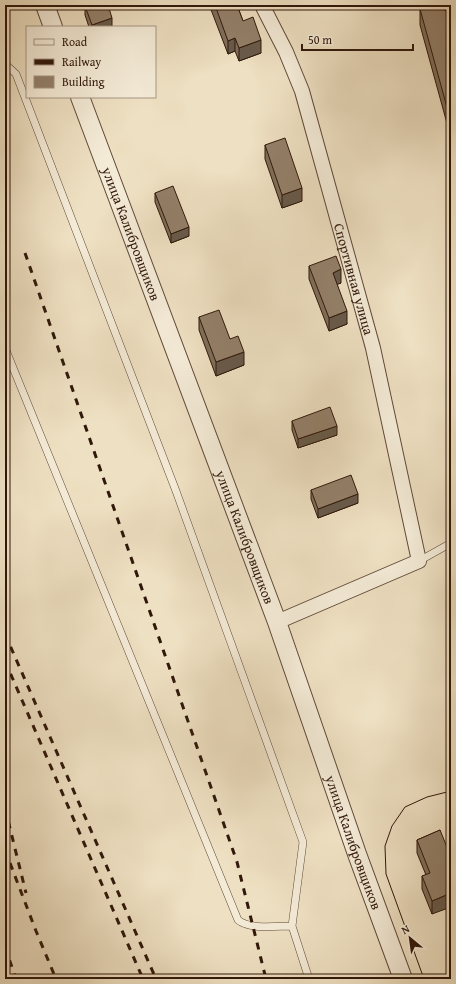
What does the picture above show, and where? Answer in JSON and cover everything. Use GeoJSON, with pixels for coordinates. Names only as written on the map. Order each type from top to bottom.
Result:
{"type":"FeatureCollection","features":[{"type":"Feature","properties":{"kind":"street"},"geometry":{"type":"LineString","coordinates":[[45,5],[53,26]]}},
{"type":"Feature","properties":{"kind":"street","name":"Спортивная улица"},"geometry":{"type":"LineString","coordinates":[[262,5],[286,52],[302,91],[373,348],[419,561]]}},
{"type":"Feature","properties":{"kind":"street","name":"улица Калибровщиков"},"geometry":{"type":"LineString","coordinates":[[80,98],[277,622],[356,854],[403,979]]}},
{"type":"Feature","properties":{"kind":"street"},"geometry":{"type":"LineString","coordinates":[[277,622],[419,561]]}},
{"type":"Feature","properties":{"kind":"lane"},"geometry":{"type":"LineString","coordinates":[[450,5],[451,10]]}},
{"type":"Feature","properties":{"kind":"lane"},"geometry":{"type":"LineString","coordinates":[[5,64],[16,74],[164,461],[303,842],[292,926],[310,979]]}},
{"type":"Feature","properties":{"kind":"lane"},"geometry":{"type":"LineString","coordinates":[[5,348],[238,920],[242,924],[253,926],[292,926]]}},
{"type":"Feature","properties":{"kind":"lane"},"geometry":{"type":"LineString","coordinates":[[419,561],[451,543]]}},
{"type":"Feature","properties":{"kind":"building"},"geometry":{"type":"Polygon","coordinates":[[[108,5],[112,18],[92,25],[85,6],[108,5]]]}},
{"type":"Feature","properties":{"kind":"building"},"geometry":{"type":"Polygon","coordinates":[[[215,5],[237,5],[243,21],[253,17],[261,40],[239,48],[235,38],[228,41],[215,5]]]}},
{"type":"Feature","properties":{"kind":"building"},"geometry":{"type":"Polygon","coordinates":[[[435,5],[443,5],[445,11],[451,9],[451,122],[420,9],[435,5]]]}},
{"type":"Feature","properties":{"kind":"building"},"geometry":{"type":"Polygon","coordinates":[[[285,138],[302,188],[282,195],[265,145],[285,138]]]}},
{"type":"Feature","properties":{"kind":"building"},"geometry":{"type":"Polygon","coordinates":[[[173,186],[189,227],[171,234],[155,193],[173,186]]]}},
{"type":"Feature","properties":{"kind":"building"},"geometry":{"type":"Polygon","coordinates":[[[336,256],[341,269],[333,273],[347,311],[329,318],[309,266],[336,256]]]}},
{"type":"Feature","properties":{"kind":"building"},"geometry":{"type":"Polygon","coordinates":[[[219,310],[230,339],[238,336],[244,352],[216,362],[199,317],[219,310]]]}},
{"type":"Feature","properties":{"kind":"building"},"geometry":{"type":"Polygon","coordinates":[[[330,407],[337,426],[298,439],[292,421],[330,407]]]}},
{"type":"Feature","properties":{"kind":"building"},"geometry":{"type":"Polygon","coordinates":[[[351,475],[358,494],[318,509],[311,490],[351,475]]]}},
{"type":"Feature","properties":{"kind":"building"},"geometry":{"type":"Polygon","coordinates":[[[440,830],[451,857],[451,893],[432,901],[422,876],[430,873],[417,840],[440,830]]]}},
{"type":"Feature","properties":{"kind":"tram line"},"geometry":{"type":"LineString","coordinates":[[424,979],[386,874],[385,846],[392,826],[405,807],[427,797],[451,791]]}},
{"type":"Feature","properties":{"kind":"tram line"},"geometry":{"type":"LineString","coordinates":[[444,979],[451,965]]}},
{"type":"Feature","properties":{"kind":"railway"},"geometry":{"type":"LineString","coordinates":[[25,253],[237,862],[266,979]]}},
{"type":"Feature","properties":{"kind":"railway"},"geometry":{"type":"LineString","coordinates":[[5,634],[156,979]]}},
{"type":"Feature","properties":{"kind":"railway"},"geometry":{"type":"LineString","coordinates":[[5,661],[143,979]]}},
{"type":"Feature","properties":{"kind":"railway"},"geometry":{"type":"LineString","coordinates":[[5,808],[26,893]]}},
{"type":"Feature","properties":{"kind":"railway"},"geometry":{"type":"LineString","coordinates":[[5,850],[56,979]]}},
{"type":"Feature","properties":{"kind":"railway"},"geometry":{"type":"LineString","coordinates":[[5,947],[16,979]]}}]}
